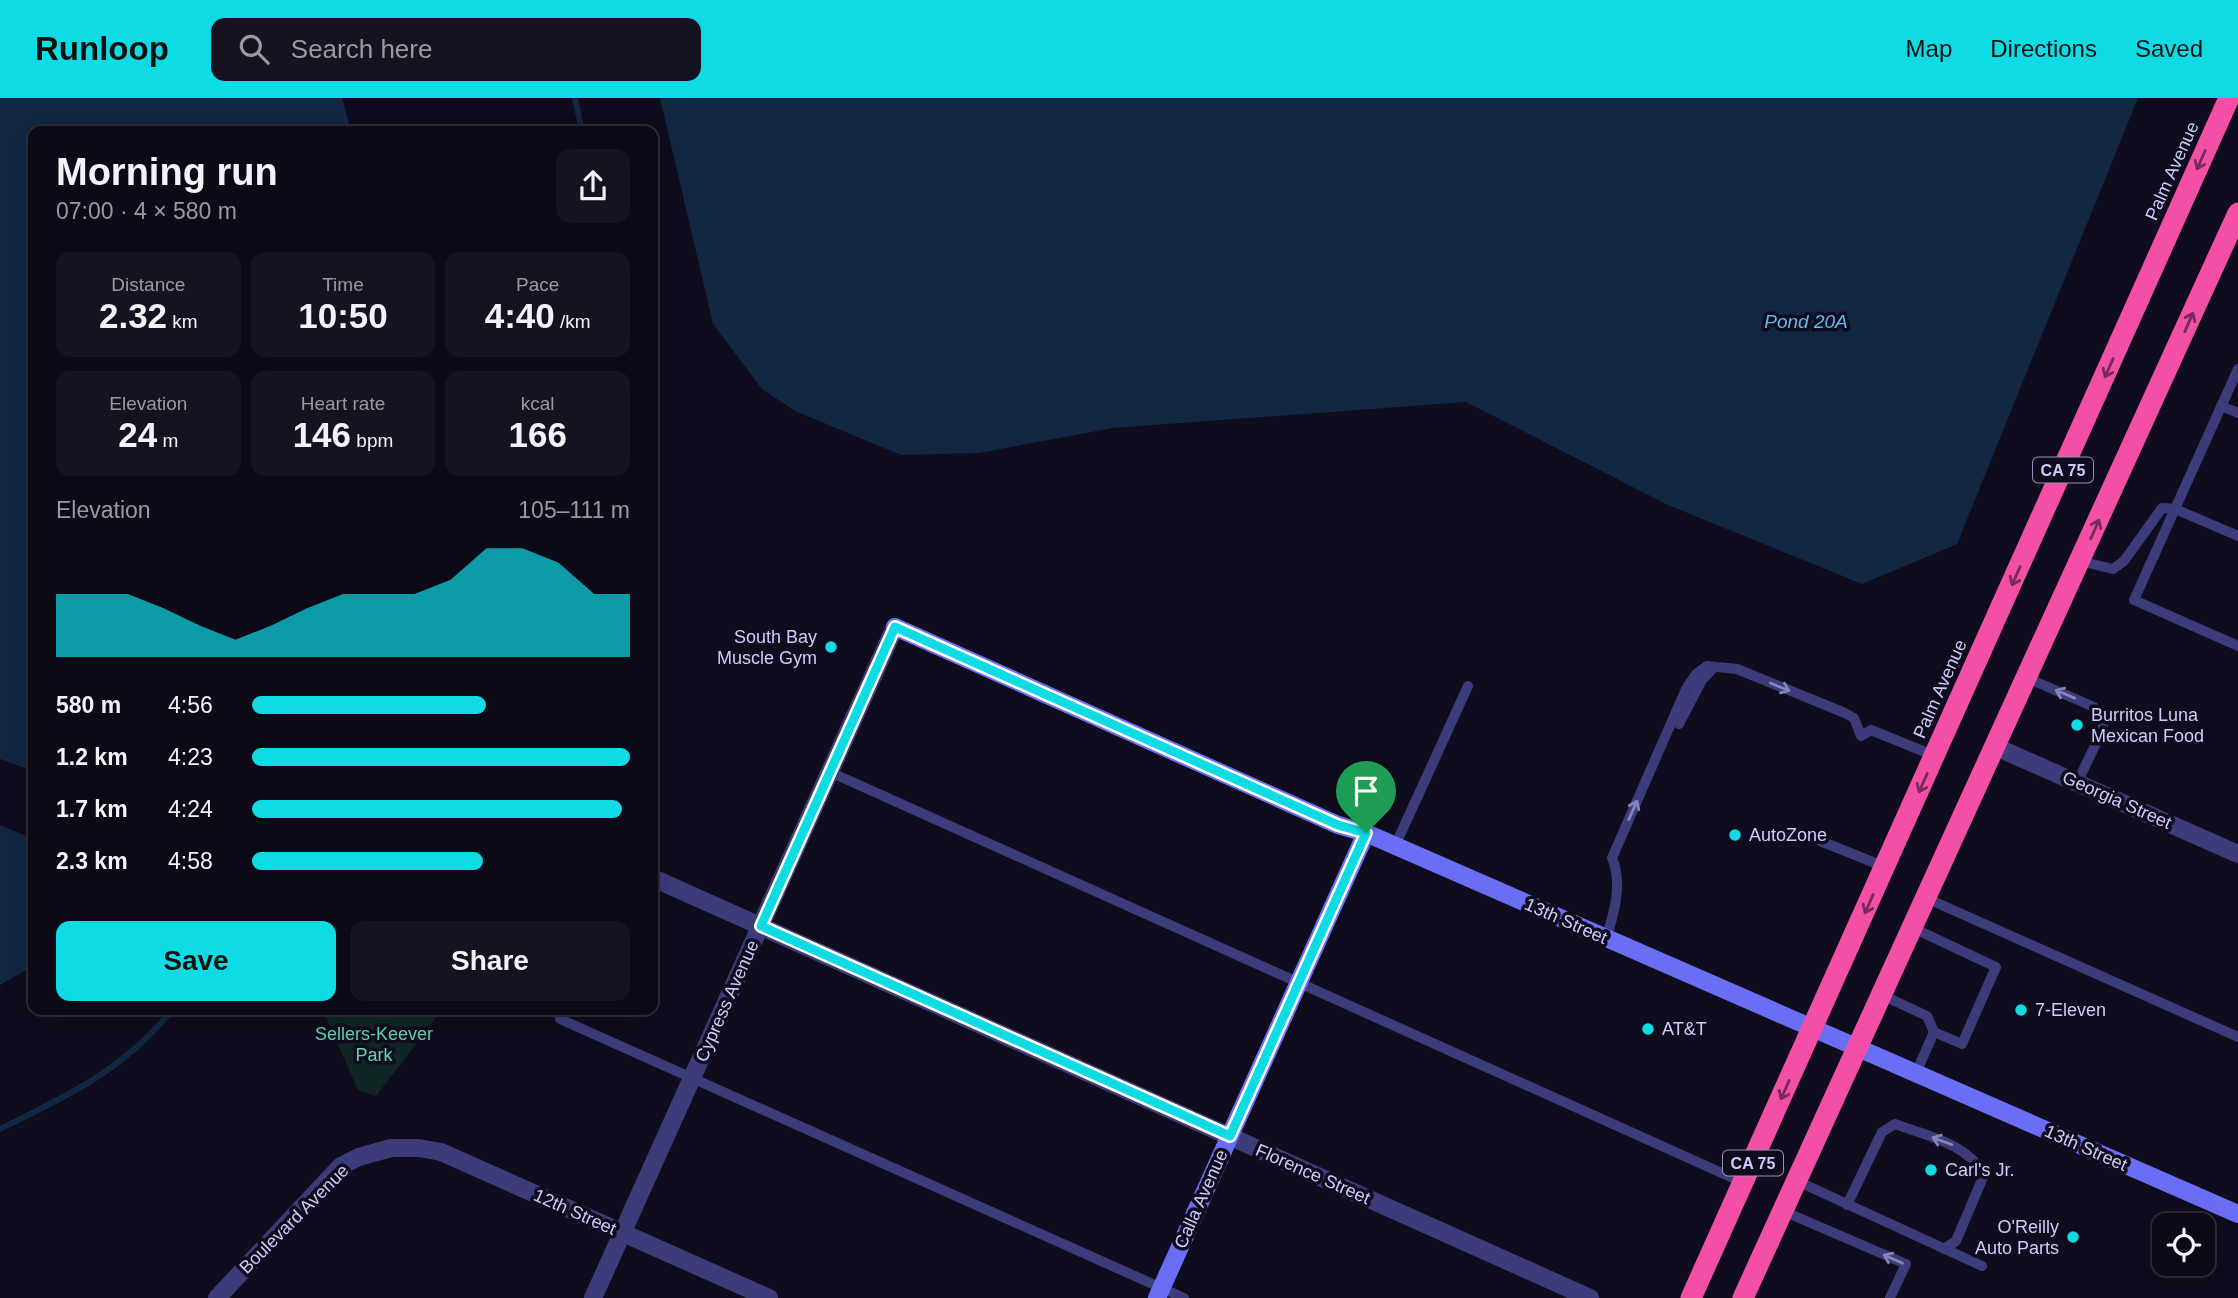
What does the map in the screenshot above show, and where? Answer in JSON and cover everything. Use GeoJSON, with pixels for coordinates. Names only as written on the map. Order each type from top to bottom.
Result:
{"type":"FeatureCollection","features":[{"type":"Feature","properties":{"kind":"highway","name":"Palm Avenue"},"geometry":{"type":"LineString","coordinates":[[1691,1298],[2229,98]]}},
{"type":"Feature","properties":{"kind":"highway","name":"CA 75"},"geometry":{"type":"LineString","coordinates":[[1743,1298],[2238,214]]}},
{"type":"Feature","properties":{"kind":"street","name":"Cypress Avenue"},"geometry":{"type":"LineString","coordinates":[[593,1298],[895,627]]}},
{"type":"Feature","properties":{"kind":"street","name":"13th Street"},"geometry":{"type":"LineString","coordinates":[[895,627],[1338,825],[1366,833],[2238,1214]]}},
{"type":"Feature","properties":{"kind":"street","name":"Georgia Street"},"geometry":{"type":"LineString","coordinates":[[1996,747],[2238,854]]}},
{"type":"Feature","properties":{"kind":"street","name":"Calla Avenue"},"geometry":{"type":"LineString","coordinates":[[1159,1293],[1366,833]]}},
{"type":"Feature","properties":{"kind":"street","name":"Florence Street"},"geometry":{"type":"LineString","coordinates":[[658,880],[1590,1298]]}},
{"type":"Feature","properties":{"kind":"street","name":"12th Street"},"geometry":{"type":"LineString","coordinates":[[377,1151],[405,1147],[441,1152],[769,1298]]}},
{"type":"Feature","properties":{"kind":"street","name":"Boulevard Avenue"},"geometry":{"type":"LineString","coordinates":[[217,1298],[341,1166],[377,1151]]}},
{"type":"Feature","properties":{"kind":"lane"},"geometry":{"type":"LineString","coordinates":[[2238,369],[2134,600],[2238,646]]}},
{"type":"Feature","properties":{"kind":"lane"},"geometry":{"type":"LineString","coordinates":[[2221,406],[2238,413]]}},
{"type":"Feature","properties":{"kind":"lane"},"geometry":{"type":"LineString","coordinates":[[2080,561],[2113,569],[2124,561],[2162,508],[2175,509],[2238,536]]}},
{"type":"Feature","properties":{"kind":"lane"},"geometry":{"type":"LineString","coordinates":[[1606,939],[1614,914],[1618,872],[1612,859],[1686,688],[1696,674],[1707,666],[1737,669],[1844,713],[1854,719],[1861,736],[1871,730],[1935,756]]}},
{"type":"Feature","properties":{"kind":"lane"},"geometry":{"type":"LineString","coordinates":[[2027,678],[2094,707],[2104,719],[2102,731],[2077,783]]}},
{"type":"Feature","properties":{"kind":"lane"},"geometry":{"type":"LineString","coordinates":[[1395,846],[1468,686]]}},
{"type":"Feature","properties":{"kind":"lane"},"geometry":{"type":"LineString","coordinates":[[830,772],[1744,1184]]}},
{"type":"Feature","properties":{"kind":"lane"},"geometry":{"type":"LineString","coordinates":[[1814,838],[1885,867]]}},
{"type":"Feature","properties":{"kind":"lane"},"geometry":{"type":"LineString","coordinates":[[1926,898],[2238,1037]]}},
{"type":"Feature","properties":{"kind":"lane"},"geometry":{"type":"LineString","coordinates":[[1882,995],[1927,1016],[1934,1032],[1962,1044],[1996,967],[1913,928]]}},
{"type":"Feature","properties":{"kind":"lane"},"geometry":{"type":"LineString","coordinates":[[560,1019],[1159,1293],[1184,1298]]}},
{"type":"Feature","properties":{"kind":"lane"},"geometry":{"type":"LineString","coordinates":[[1916,1073],[1934,1032]]}},
{"type":"Feature","properties":{"kind":"lane"},"geometry":{"type":"LineString","coordinates":[[1847,1205],[1877,1140],[1895,1124],[1954,1146],[1975,1159],[1983,1175],[1956,1241],[1944,1249]]}},
{"type":"Feature","properties":{"kind":"lane"},"geometry":{"type":"LineString","coordinates":[[1797,1181],[1982,1266]]}},
{"type":"Feature","properties":{"kind":"lane"},"geometry":{"type":"LineString","coordinates":[[1783,1211],[1906,1264],[1891,1298]]}},
{"type":"Feature","properties":{"kind":"green space","name":"Sellers-Keever Park"},"geometry":{"type":"Polygon","coordinates":[[[325,1015],[438,1015],[376,1096],[358,1090],[325,1015]]]}},
{"type":"Feature","properties":{"kind":"water"},"geometry":{"type":"Polygon","coordinates":[[[0,98],[342,98],[350,126],[28,126],[28,769],[0,759],[0,98]]]}},
{"type":"Feature","properties":{"kind":"water","name":"Pond 20A"},"geometry":{"type":"Polygon","coordinates":[[[660,98],[2138,98],[1957,544],[1862,584],[1668,505],[1466,402],[1113,428],[979,453],[901,455],[795,411],[762,389],[713,324],[660,98]]]}},
{"type":"Feature","properties":{"kind":"water"},"geometry":{"type":"Polygon","coordinates":[[[0,825],[28,837],[28,969],[0,985],[0,825]]]}},
{"type":"Feature","properties":{"kind":"waterway"},"geometry":{"type":"LineString","coordinates":[[575,98],[581,126]]}},
{"type":"Feature","properties":{"kind":"waterway"},"geometry":{"type":"LineString","coordinates":[[0,1129],[93,1080],[134,1050],[167,1015]]}},
{"type":"Feature","properties":{"kind":"place","name":"South Bay Muscle Gym"},"geometry":{"type":"Point","coordinates":[831,647]}},
{"type":"Feature","properties":{"kind":"place","name":"Burritos Luna Mexican Food"},"geometry":{"type":"Point","coordinates":[2077,725]}},
{"type":"Feature","properties":{"kind":"place","name":"AutoZone"},"geometry":{"type":"Point","coordinates":[1735,835]}},
{"type":"Feature","properties":{"kind":"place","name":"7-Eleven"},"geometry":{"type":"Point","coordinates":[2021,1010]}},
{"type":"Feature","properties":{"kind":"place","name":"AT&T"},"geometry":{"type":"Point","coordinates":[1648,1029]}},
{"type":"Feature","properties":{"kind":"place","name":"Carl's Jr."},"geometry":{"type":"Point","coordinates":[1931,1170]}},
{"type":"Feature","properties":{"kind":"place","name":"O'Reilly Auto Parts"},"geometry":{"type":"Point","coordinates":[2073,1237]}},
{"type":"Feature","properties":{"kind":"route"},"geometry":{"type":"LineString","coordinates":[[895,627],[1338,825],[1366,833],[1230,1136],[761,926],[895,627]]}}]}
